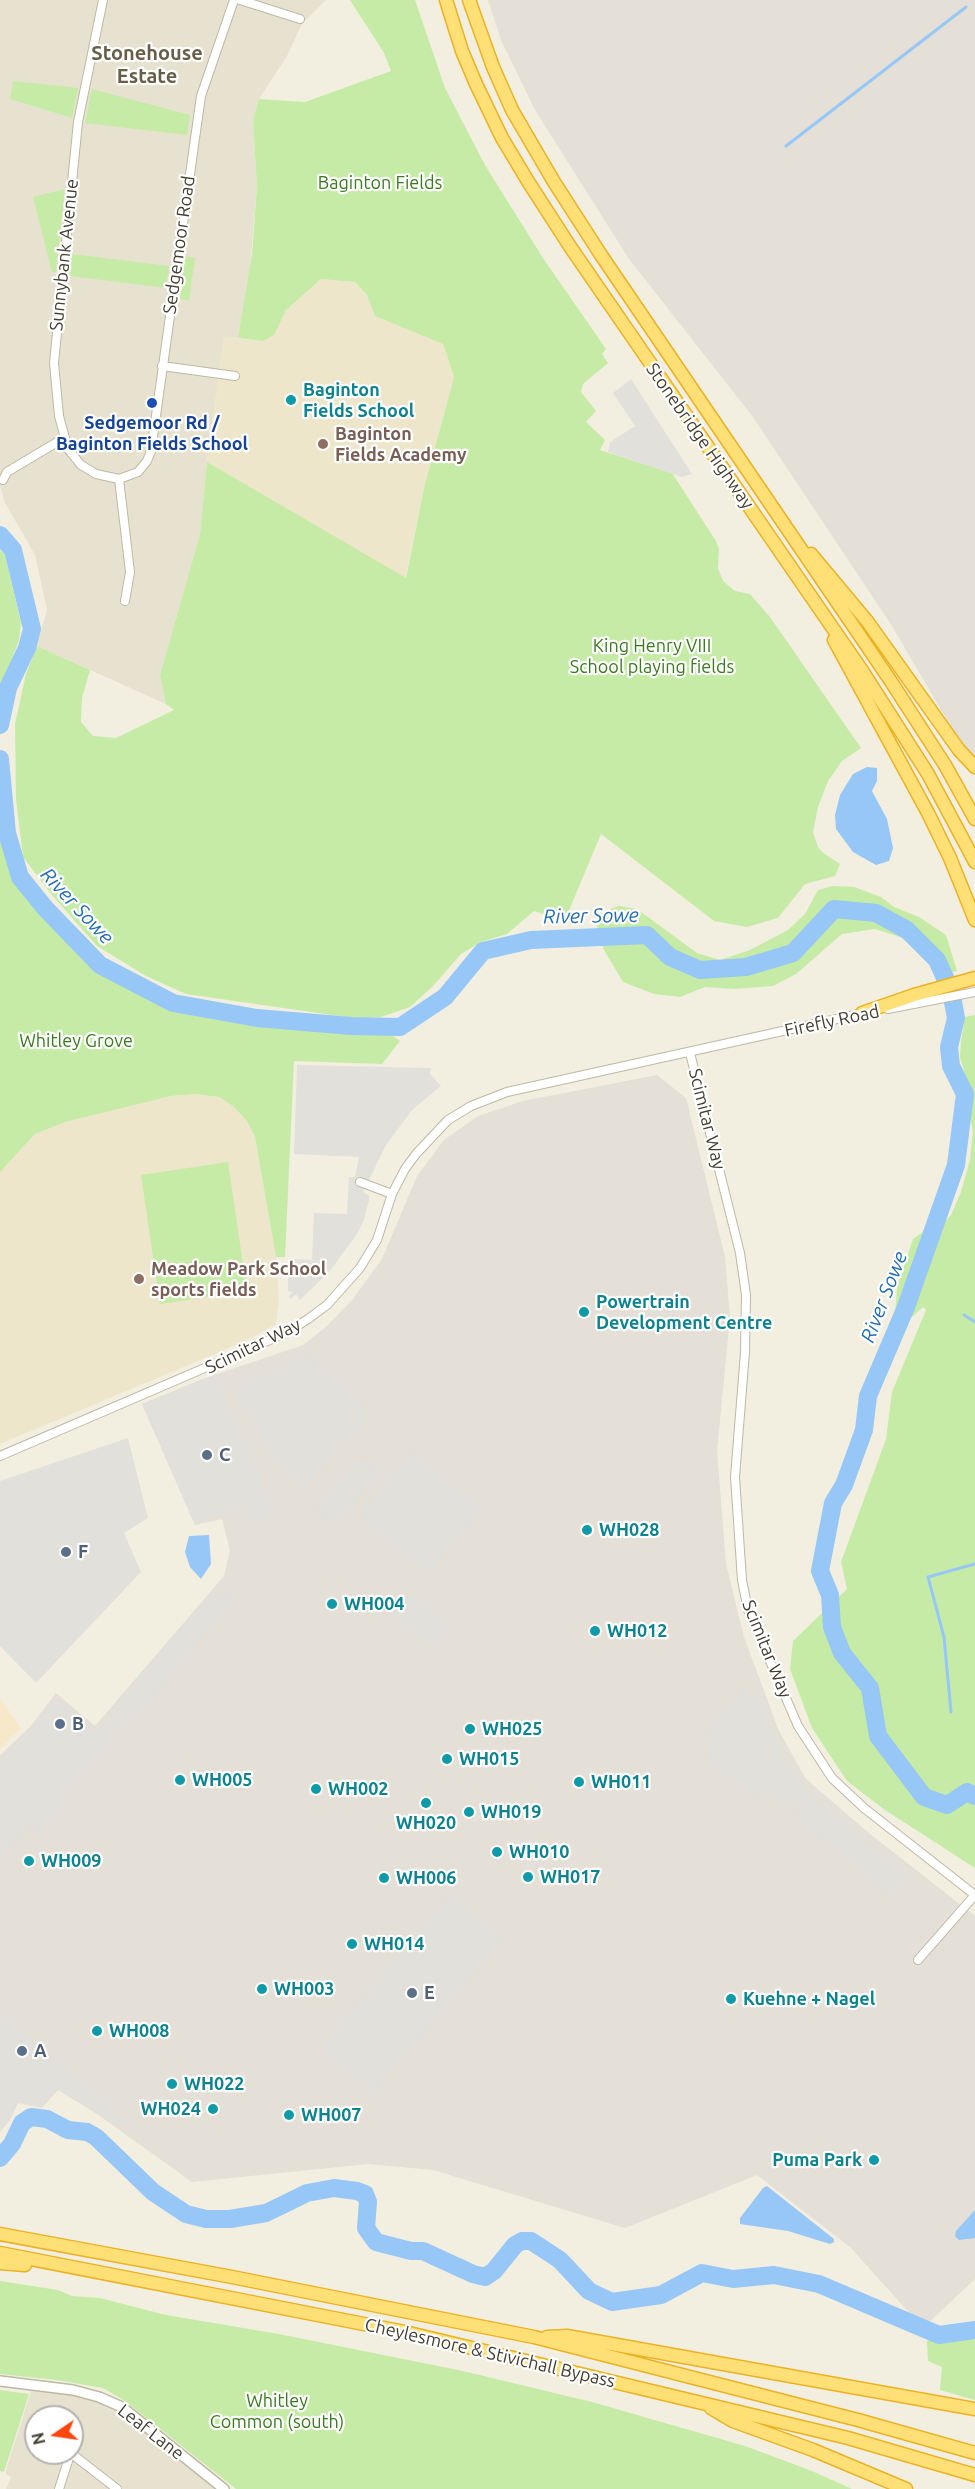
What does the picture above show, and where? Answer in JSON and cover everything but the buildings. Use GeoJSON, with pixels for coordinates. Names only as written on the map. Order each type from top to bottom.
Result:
{"type":"FeatureCollection","features":[{"type":"Feature","properties":{"kind":"highway","name":"Stonebridge Highway"},"geometry":{"type":"LineString","coordinates":[[445,0],[476,84],[502,138],[534,191],[577,258],[908,740],[960,830],[975,862]]}},
{"type":"Feature","properties":{"kind":"highway","name":"Stonebridge Highway"},"geometry":{"type":"LineString","coordinates":[[469,0],[493,67],[512,110],[554,182],[890,680],[945,765],[975,819]]}},
{"type":"Feature","properties":{"kind":"highway"},"geometry":{"type":"LineString","coordinates":[[789,532],[819,562],[867,621],[958,750],[975,767]]}},
{"type":"Feature","properties":{"kind":"highway"},"geometry":{"type":"LineString","coordinates":[[815,603],[851,676],[928,813],[950,858],[975,920]]}},
{"type":"Feature","properties":{"kind":"highway"},"geometry":{"type":"LineString","coordinates":[[862,1013],[915,999],[975,978]]}},
{"type":"Feature","properties":{"kind":"highway","name":"Cheylesmore & Stivichall Bypass"},"geometry":{"type":"LineString","coordinates":[[0,2234],[534,2337],[858,2420],[975,2453]]}},
{"type":"Feature","properties":{"kind":"highway","name":"Cheylesmore & Stivichall Bypass"},"geometry":{"type":"LineString","coordinates":[[0,2253],[405,2332],[848,2438],[975,2475]]}},
{"type":"Feature","properties":{"kind":"highway"},"geometry":{"type":"LineString","coordinates":[[0,2263],[107,2274]]}},
{"type":"Feature","properties":{"kind":"highway"},"geometry":{"type":"LineString","coordinates":[[534,2337],[567,2336],[975,2409]]}},
{"type":"Feature","properties":{"kind":"highway"},"geometry":{"type":"LineString","coordinates":[[700,2402],[733,2421],[813,2450],[906,2489]]}},
{"type":"Feature","properties":{"kind":"street","name":"Sunnybank Avenue"},"geometry":{"type":"LineString","coordinates":[[103,0],[78,122],[56,336],[55,390],[64,438],[74,458],[96,474],[119,480]]}},
{"type":"Feature","properties":{"kind":"street","name":"Sedgemoor Road"},"geometry":{"type":"LineString","coordinates":[[119,480],[138,471],[147,461],[151,451],[201,96],[234,0]]}},
{"type":"Feature","properties":{"kind":"street"},"geometry":{"type":"LineString","coordinates":[[240,0],[300,20]]}},
{"type":"Feature","properties":{"kind":"street"},"geometry":{"type":"LineString","coordinates":[[162,366],[235,376]]}},
{"type":"Feature","properties":{"kind":"street"},"geometry":{"type":"LineString","coordinates":[[3,480],[7,472],[64,438]]}},
{"type":"Feature","properties":{"kind":"street"},"geometry":{"type":"LineString","coordinates":[[119,480],[130,572],[125,601]]}},
{"type":"Feature","properties":{"kind":"street"},"geometry":{"type":"LineString","coordinates":[[915,999],[975,992]]}},
{"type":"Feature","properties":{"kind":"street","name":"Firefly Road"},"geometry":{"type":"LineString","coordinates":[[690,1053],[862,1013]]}},
{"type":"Feature","properties":{"kind":"street","name":"Scimitar Way"},"geometry":{"type":"LineString","coordinates":[[0,1456],[286,1333],[327,1305],[360,1268],[377,1240],[392,1194],[405,1169],[432,1134],[448,1120],[471,1106],[507,1092],[690,1053],[732,1220],[745,1287],[745,1352],[735,1477],[742,1580],[748,1610],[798,1726],[832,1778],[864,1808],[975,1895]]}},
{"type":"Feature","properties":{"kind":"street"},"geometry":{"type":"LineString","coordinates":[[360,1182],[392,1194]]}},
{"type":"Feature","properties":{"kind":"street"},"geometry":{"type":"LineString","coordinates":[[918,1960],[975,1895]]}},
{"type":"Feature","properties":{"kind":"street","name":"Leaf Lane"},"geometry":{"type":"LineString","coordinates":[[0,2381],[73,2390],[99,2397],[122,2407],[224,2489]]}},
{"type":"Feature","properties":{"kind":"street"},"geometry":{"type":"LineString","coordinates":[[84,2463],[117,2489]]}},
{"type":"Feature","properties":{"kind":"street"},"geometry":{"type":"LineString","coordinates":[[59,2489],[68,2465]]}},
{"type":"Feature","properties":{"kind":"shaded area"},"geometry":{"type":"Polygon","coordinates":[[[0,0],[326,0],[302,24],[287,56],[259,99],[253,120],[257,187],[249,279],[238,338],[224,337],[200,534],[160,675],[166,704],[37,646],[47,610],[35,555],[4,501],[0,485],[0,0]]]}},
{"type":"Feature","properties":{"kind":"shaded area"},"geometry":{"type":"Polygon","coordinates":[[[488,0],[975,0],[975,768],[892,626],[753,417],[629,259],[535,110],[501,40],[488,0]]]}},
{"type":"Feature","properties":{"kind":"shaded area","name":"Baginton Fields Academy"},"geometry":{"type":"Polygon","coordinates":[[[321,279],[355,282],[367,295],[376,316],[443,344],[454,377],[424,488],[405,579],[207,462],[224,337],[263,341],[273,335],[286,310],[321,279]]]}},
{"type":"Feature","properties":{"kind":"shaded area"},"geometry":{"type":"Polygon","coordinates":[[[631,379],[692,474],[682,477],[608,452],[610,442],[635,426],[613,393],[631,379]]]}},
{"type":"Feature","properties":{"kind":"shaded area"},"geometry":{"type":"Polygon","coordinates":[[[297,1065],[431,1068],[430,1074],[441,1086],[412,1110],[386,1145],[363,1192],[369,1195],[369,1200],[364,1220],[357,1234],[330,1271],[300,1300],[296,1294],[290,1299],[289,1296],[293,1292],[288,1291],[288,1259],[312,1260],[314,1213],[347,1214],[349,1177],[355,1177],[359,1157],[294,1154],[297,1065]]]}},
{"type":"Feature","properties":{"kind":"shaded area"},"geometry":{"type":"Polygon","coordinates":[[[657,1075],[686,1098],[725,1257],[730,1317],[717,1451],[726,1564],[744,1637],[779,1731],[806,1779],[870,1834],[975,1916],[975,2279],[923,2328],[851,2248],[757,2175],[625,2228],[433,2170],[368,2164],[192,2182],[97,2114],[58,2090],[42,2108],[18,2103],[10,2120],[0,2132],[0,1755],[30,1727],[56,1693],[95,1726],[224,1576],[230,1550],[222,1519],[195,1525],[142,1404],[200,1380],[303,1345],[326,1327],[352,1300],[382,1259],[417,1176],[444,1140],[478,1116],[523,1101],[657,1075]]]}},
{"type":"Feature","properties":{"kind":"shaded area","name":"Meadow Park School sports fields"},"geometry":{"type":"Polygon","coordinates":[[[195,1094],[219,1097],[233,1106],[247,1121],[255,1137],[276,1257],[279,1301],[276,1324],[248,1340],[0,1444],[0,1172],[35,1134],[65,1122],[171,1096],[195,1094]]]}},
{"type":"Feature","properties":{"kind":"shaded area"},"geometry":{"type":"Polygon","coordinates":[[[301,1350],[365,1405],[361,1410],[367,1416],[304,1491],[272,1459],[251,1414],[239,1402],[237,1394],[246,1382],[291,1365],[301,1350]]]}},
{"type":"Feature","properties":{"kind":"shaded area","name":"C"},"geometry":{"type":"Polygon","coordinates":[[[215,1375],[274,1513],[251,1523],[244,1505],[195,1525],[142,1404],[215,1375]]]}},
{"type":"Feature","properties":{"kind":"shaded area","name":"F"},"geometry":{"type":"Polygon","coordinates":[[[128,1438],[148,1518],[124,1533],[141,1572],[36,1683],[0,1646],[0,1481],[128,1438]]]}},
{"type":"Feature","properties":{"kind":"shaded area"},"geometry":{"type":"Polygon","coordinates":[[[411,1452],[481,1509],[430,1572],[360,1515],[411,1452]]]}},
{"type":"Feature","properties":{"kind":"shaded area"},"geometry":{"type":"Polygon","coordinates":[[[359,1457],[379,1473],[340,1519],[328,1521],[315,1509],[359,1457]]]}},
{"type":"Feature","properties":{"kind":"shaded area","name":"B"},"geometry":{"type":"Polygon","coordinates":[[[213,1590],[220,1598],[225,1592],[234,1600],[148,1703],[62,1791],[68,1798],[39,1832],[30,1824],[0,1859],[0,1760],[57,1698],[93,1731],[102,1728],[122,1707],[117,1702],[213,1590]]]}},
{"type":"Feature","properties":{"kind":"shaded area"},"geometry":{"type":"Polygon","coordinates":[[[411,1594],[450,1625],[431,1646],[393,1615],[411,1594]]]}},
{"type":"Feature","properties":{"kind":"shaded area"},"geometry":{"type":"Polygon","coordinates":[[[745,1687],[757,1699],[786,1764],[809,1795],[909,1878],[891,1897],[794,1814],[803,1806],[799,1800],[784,1804],[763,1789],[755,1798],[704,1756],[712,1745],[703,1738],[745,1687]]]}},
{"type":"Feature","properties":{"kind":"shaded area"},"geometry":{"type":"Polygon","coordinates":[[[0,1698],[21,1728],[0,1749],[0,1698]]]}},
{"type":"Feature","properties":{"kind":"shaded area","name":"E"},"geometry":{"type":"Polygon","coordinates":[[[449,1895],[502,1940],[374,2092],[321,2047],[449,1895]]]}},
{"type":"Feature","properties":{"kind":"shaded area","name":"A"},"geometry":{"type":"Polygon","coordinates":[[[0,2014],[133,2124],[117,2125],[58,2088],[41,2107],[18,2100],[8,2120],[0,2129],[0,2014]]]}},
{"type":"Feature","properties":{"kind":"shaded area"},"geometry":{"type":"Polygon","coordinates":[[[33,2385],[122,2407],[224,2489],[6,2489],[11,2477],[6,2474],[24,2413],[24,2465],[84,2465],[84,2405],[27,2405],[33,2385]]]}},
{"type":"Feature","properties":{"kind":"green space"},"geometry":{"type":"Polygon","coordinates":[[[350,0],[415,0],[445,88],[485,165],[543,258],[606,349],[602,354],[608,363],[583,384],[581,392],[596,411],[586,422],[605,440],[600,450],[672,473],[716,541],[719,549],[718,568],[723,581],[735,591],[750,594],[770,617],[861,748],[842,761],[828,781],[818,807],[813,832],[818,847],[823,853],[840,864],[835,876],[805,884],[778,918],[747,927],[714,921],[601,834],[568,913],[550,916],[534,911],[507,934],[481,942],[461,954],[433,986],[410,1007],[381,1017],[353,1018],[186,994],[146,976],[97,946],[52,895],[23,857],[16,799],[15,724],[26,674],[37,646],[90,670],[82,698],[81,722],[93,736],[116,738],[174,710],[166,704],[160,675],[200,534],[207,462],[406,578],[424,488],[454,377],[443,344],[375,316],[367,295],[355,282],[321,279],[286,310],[274,335],[263,341],[238,338],[252,254],[257,187],[253,120],[259,99],[305,102],[391,71],[384,53],[350,0]]]}},
{"type":"Feature","properties":{"kind":"green space"},"geometry":{"type":"Polygon","coordinates":[[[13,81],[78,88],[72,118],[10,99],[13,81]]]}},
{"type":"Feature","properties":{"kind":"green space"},"geometry":{"type":"Polygon","coordinates":[[[92,89],[190,115],[187,135],[85,123],[92,89]]]}},
{"type":"Feature","properties":{"kind":"green space"},"geometry":{"type":"Polygon","coordinates":[[[65,189],[56,272],[52,272],[33,197],[65,189]]]}},
{"type":"Feature","properties":{"kind":"green space"},"geometry":{"type":"Polygon","coordinates":[[[72,254],[169,266],[166,288],[70,276],[72,254]]]}},
{"type":"Feature","properties":{"kind":"green space"},"geometry":{"type":"Polygon","coordinates":[[[185,256],[195,258],[189,301],[180,299],[185,256]]]}},
{"type":"Feature","properties":{"kind":"green space"},"geometry":{"type":"Polygon","coordinates":[[[0,550],[5,555],[21,623],[19,640],[0,691],[0,550]]]}},
{"type":"Feature","properties":{"kind":"green space","name":"Whitley Grove"},"geometry":{"type":"Polygon","coordinates":[[[0,828],[2,844],[17,880],[30,900],[98,967],[171,1007],[217,1020],[386,1031],[400,1041],[382,1064],[294,1061],[285,1257],[276,1257],[255,1137],[247,1121],[233,1106],[219,1097],[195,1094],[171,1096],[65,1122],[35,1134],[0,1172],[0,828]]]}},
{"type":"Feature","properties":{"kind":"green space"},"geometry":{"type":"Polygon","coordinates":[[[832,886],[854,887],[881,897],[894,907],[919,917],[946,935],[957,971],[949,973],[903,938],[875,929],[842,934],[796,974],[773,986],[734,989],[705,987],[680,997],[654,994],[623,982],[604,950],[597,926],[599,913],[619,906],[637,909],[697,953],[720,960],[750,950],[788,930],[805,914],[818,890],[832,886]]]}},
{"type":"Feature","properties":{"kind":"green space"},"geometry":{"type":"Polygon","coordinates":[[[975,1015],[975,1868],[885,1810],[847,1781],[812,1728],[790,1669],[793,1641],[847,1589],[841,1562],[886,1439],[892,1392],[926,1310],[923,1307],[912,1317],[895,1314],[897,1287],[913,1239],[942,1224],[951,1215],[961,1192],[970,1160],[973,1131],[969,1112],[970,1093],[960,1057],[961,1042],[965,1017],[975,1015]]]}},
{"type":"Feature","properties":{"kind":"green space"},"geometry":{"type":"Polygon","coordinates":[[[228,1162],[247,1291],[160,1304],[141,1175],[228,1162]]]}},
{"type":"Feature","properties":{"kind":"green space","name":"Whitley Common (south)"},"geometry":{"type":"Polygon","coordinates":[[[0,2281],[58,2290],[72,2296],[100,2298],[166,2315],[279,2334],[463,2371],[592,2402],[745,2446],[852,2489],[236,2489],[125,2401],[103,2388],[0,2374],[0,2281]]]}},
{"type":"Feature","properties":{"kind":"green space"},"geometry":{"type":"Polygon","coordinates":[[[975,2336],[975,2400],[940,2390],[942,2367],[928,2361],[927,2341],[936,2337],[975,2336]]]}},
{"type":"Feature","properties":{"kind":"green space"},"geometry":{"type":"Polygon","coordinates":[[[0,2390],[29,2394],[4,2472],[0,2471],[0,2390]]]}},
{"type":"Feature","properties":{"kind":"water"},"geometry":{"type":"Polygon","coordinates":[[[867,767],[877,768],[877,781],[872,791],[887,819],[893,848],[889,861],[876,865],[853,852],[836,829],[835,815],[840,795],[853,774],[867,767]]]}},
{"type":"Feature","properties":{"kind":"water"},"geometry":{"type":"Polygon","coordinates":[[[209,1535],[211,1564],[201,1579],[190,1567],[185,1552],[189,1536],[209,1535]]]}},
{"type":"Feature","properties":{"kind":"water"},"geometry":{"type":"Polygon","coordinates":[[[767,2186],[834,2239],[834,2242],[830,2244],[788,2231],[740,2224],[740,2218],[767,2186]]]}},
{"type":"Feature","properties":{"kind":"water"},"geometry":{"type":"Polygon","coordinates":[[[975,2210],[975,2238],[959,2240],[955,2236],[956,2231],[975,2210]]]}},
{"type":"Feature","properties":{"kind":"waterway"},"geometry":{"type":"LineString","coordinates":[[786,146],[966,7]]}},
{"type":"Feature","properties":{"kind":"waterway","name":"River Sowe"},"geometry":{"type":"LineString","coordinates":[[0,535],[13,550],[32,629],[27,648],[8,688],[0,725]]}},
{"type":"Feature","properties":{"kind":"waterway","name":"River Sowe"},"geometry":{"type":"LineString","coordinates":[[0,759],[7,833],[20,877],[45,908],[100,965],[173,1003],[257,1018],[351,1026],[400,1027],[445,997],[483,951],[531,940],[647,935],[670,957],[700,970],[746,967],[793,953],[834,909],[876,913],[907,930],[937,960],[951,991],[956,1018],[949,1047],[951,1066],[965,1094],[956,1165],[906,1307],[868,1396],[864,1430],[844,1485],[833,1503],[820,1571],[830,1595],[832,1627],[842,1653],[870,1688],[878,1736],[924,1797],[947,1805],[967,1792],[975,1796]]}},
{"type":"Feature","properties":{"kind":"waterway"},"geometry":{"type":"LineString","coordinates":[[964,1315],[975,1322]]}},
{"type":"Feature","properties":{"kind":"waterway"},"geometry":{"type":"LineString","coordinates":[[951,1712],[944,1637],[928,1577],[975,1564]]}},
{"type":"Feature","properties":{"kind":"waterway"},"geometry":{"type":"LineString","coordinates":[[0,2158],[12,2144],[22,2123],[31,2117],[47,2119],[68,2130],[87,2132],[96,2137],[153,2192],[186,2214],[206,2219],[230,2219],[266,2213],[307,2193],[334,2188],[357,2191],[365,2194],[368,2202],[366,2228],[376,2242],[411,2251],[423,2251],[473,2274],[485,2277],[494,2271],[515,2245],[522,2241],[531,2241],[560,2260],[589,2291],[612,2302],[661,2295],[702,2273],[733,2279],[774,2275],[819,2284],[939,2335],[975,2330]]}},
{"type":"Feature","properties":{"kind":"place","name":"Baginton Fields School"},"geometry":{"type":"Point","coordinates":[291,400]}},
{"type":"Feature","properties":{"kind":"place","name":"Sedgemoor Rd / Baginton Fields School"},"geometry":{"type":"Point","coordinates":[152,403]}},
{"type":"Feature","properties":{"kind":"place","name":"Baginton Fields Academy"},"geometry":{"type":"Point","coordinates":[323,444]}},
{"type":"Feature","properties":{"kind":"place","name":"Meadow Park School sports fields"},"geometry":{"type":"Point","coordinates":[139,1279]}},
{"type":"Feature","properties":{"kind":"place","name":"Powertrain Development Centre"},"geometry":{"type":"Point","coordinates":[584,1312]}},
{"type":"Feature","properties":{"kind":"place","name":"C"},"geometry":{"type":"Point","coordinates":[207,1455]}},
{"type":"Feature","properties":{"kind":"place","name":"WH028"},"geometry":{"type":"Point","coordinates":[587,1530]}},
{"type":"Feature","properties":{"kind":"place","name":"F"},"geometry":{"type":"Point","coordinates":[66,1552]}},
{"type":"Feature","properties":{"kind":"place","name":"WH004"},"geometry":{"type":"Point","coordinates":[332,1604]}},
{"type":"Feature","properties":{"kind":"place","name":"WH012"},"geometry":{"type":"Point","coordinates":[595,1631]}},
{"type":"Feature","properties":{"kind":"place","name":"B"},"geometry":{"type":"Point","coordinates":[60,1724]}},
{"type":"Feature","properties":{"kind":"place","name":"WH025"},"geometry":{"type":"Point","coordinates":[470,1729]}},
{"type":"Feature","properties":{"kind":"place","name":"WH015"},"geometry":{"type":"Point","coordinates":[447,1759]}},
{"type":"Feature","properties":{"kind":"place","name":"WH005"},"geometry":{"type":"Point","coordinates":[180,1780]}},
{"type":"Feature","properties":{"kind":"place","name":"WH011"},"geometry":{"type":"Point","coordinates":[579,1782]}},
{"type":"Feature","properties":{"kind":"place","name":"WH002"},"geometry":{"type":"Point","coordinates":[316,1789]}},
{"type":"Feature","properties":{"kind":"place","name":"WH020"},"geometry":{"type":"Point","coordinates":[426,1803]}},
{"type":"Feature","properties":{"kind":"place","name":"WH019"},"geometry":{"type":"Point","coordinates":[469,1812]}},
{"type":"Feature","properties":{"kind":"place","name":"WH010"},"geometry":{"type":"Point","coordinates":[497,1852]}},
{"type":"Feature","properties":{"kind":"place","name":"WH009"},"geometry":{"type":"Point","coordinates":[29,1861]}},
{"type":"Feature","properties":{"kind":"place","name":"WH017"},"geometry":{"type":"Point","coordinates":[528,1877]}},
{"type":"Feature","properties":{"kind":"place","name":"WH006"},"geometry":{"type":"Point","coordinates":[384,1878]}},
{"type":"Feature","properties":{"kind":"place","name":"WH014"},"geometry":{"type":"Point","coordinates":[352,1944]}},
{"type":"Feature","properties":{"kind":"place","name":"WH003"},"geometry":{"type":"Point","coordinates":[262,1989]}},
{"type":"Feature","properties":{"kind":"place","name":"E"},"geometry":{"type":"Point","coordinates":[412,1993]}},
{"type":"Feature","properties":{"kind":"place","name":"Kuehne + Nagel"},"geometry":{"type":"Point","coordinates":[731,1999]}},
{"type":"Feature","properties":{"kind":"place","name":"WH008"},"geometry":{"type":"Point","coordinates":[97,2031]}},
{"type":"Feature","properties":{"kind":"place","name":"A"},"geometry":{"type":"Point","coordinates":[22,2051]}},
{"type":"Feature","properties":{"kind":"place","name":"WH022"},"geometry":{"type":"Point","coordinates":[172,2084]}},
{"type":"Feature","properties":{"kind":"place","name":"WH024"},"geometry":{"type":"Point","coordinates":[213,2109]}},
{"type":"Feature","properties":{"kind":"place","name":"WH007"},"geometry":{"type":"Point","coordinates":[289,2115]}},
{"type":"Feature","properties":{"kind":"place","name":"Puma Park"},"geometry":{"type":"Point","coordinates":[874,2160]}},
{"type":"Feature","properties":{"kind":"district","name":"Stonehouse Estate"},"geometry":{"type":"Point","coordinates":[147,64]}},
{"type":"Feature","properties":{"kind":"park label","name":"Baginton Fields"},"geometry":{"type":"Point","coordinates":[380,183]}},
{"type":"Feature","properties":{"kind":"park label","name":"King Henry VIII School playing fields"},"geometry":{"type":"Point","coordinates":[652,656]}}]}
